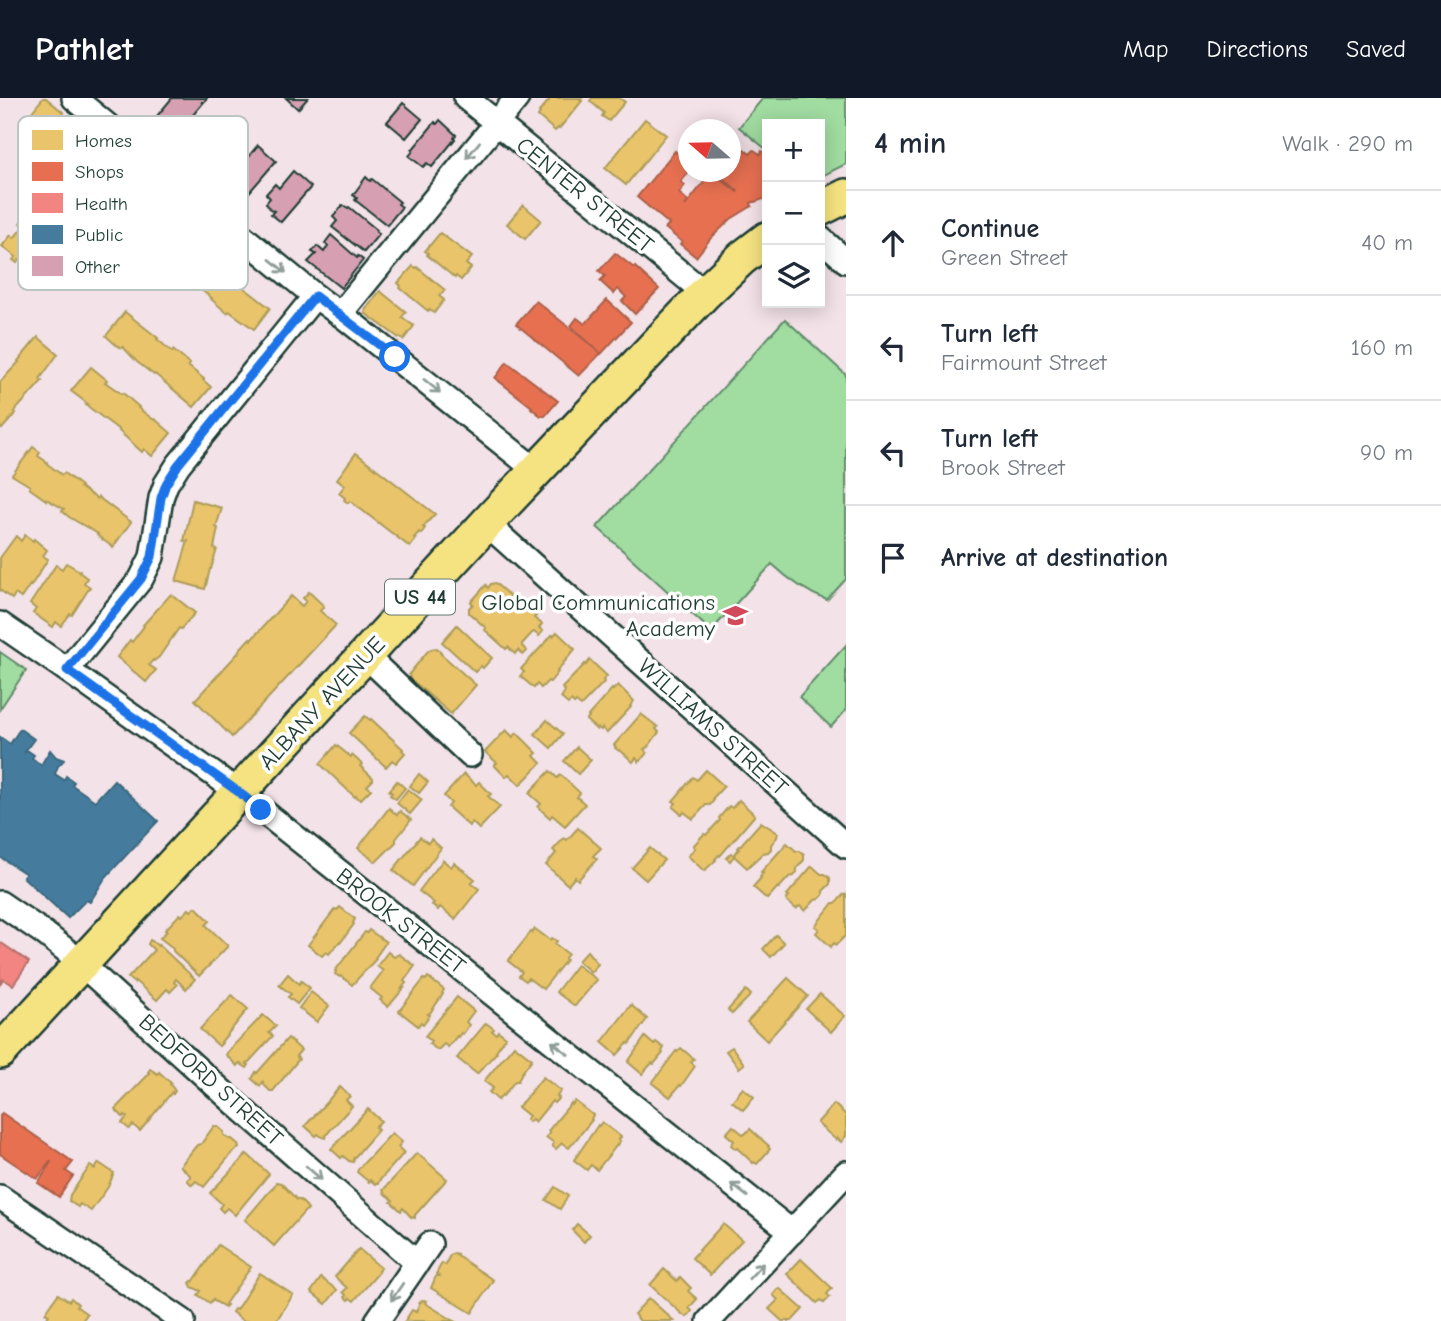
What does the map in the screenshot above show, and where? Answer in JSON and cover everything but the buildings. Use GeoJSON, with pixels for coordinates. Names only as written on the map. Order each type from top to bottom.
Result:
{"type":"FeatureCollection","features":[{"type":"Feature","properties":{"kind":"highway"},"geometry":{"type":"LineString","coordinates":[[825,206],[846,196]]}},
{"type":"Feature","properties":{"kind":"highway","name":"ALBANY AVENUE"},"geometry":{"type":"LineString","coordinates":[[0,1052],[487,524],[705,293],[742,258],[762,244]]}},
{"type":"Feature","properties":{"kind":"street"},"geometry":{"type":"LineString","coordinates":[[74,98],[96,116]]}},
{"type":"Feature","properties":{"kind":"street","name":"CENTER STREET"},"geometry":{"type":"LineString","coordinates":[[466,98],[705,293]]}},
{"type":"Feature","properties":{"kind":"street"},"geometry":{"type":"LineString","coordinates":[[340,314],[517,98]]}},
{"type":"Feature","properties":{"kind":"street"},"geometry":{"type":"LineString","coordinates":[[248,241],[537,471]]}},
{"type":"Feature","properties":{"kind":"street"},"geometry":{"type":"LineString","coordinates":[[825,242],[846,261]]}},
{"type":"Feature","properties":{"kind":"street"},"geometry":{"type":"LineString","coordinates":[[67,670],[141,579],[152,557],[161,498],[178,465],[315,296]]}},
{"type":"Feature","properties":{"kind":"street","name":"WILLIAMS STREET"},"geometry":{"type":"LineString","coordinates":[[487,524],[846,846]]}},
{"type":"Feature","properties":{"kind":"street","name":"BROOK STREET"},"geometry":{"type":"LineString","coordinates":[[0,624],[240,793],[792,1232]]}},
{"type":"Feature","properties":{"kind":"street"},"geometry":{"type":"LineString","coordinates":[[366,656],[470,755]]}},
{"type":"Feature","properties":{"kind":"street","name":"BEDFORD STREET"},"geometry":{"type":"LineString","coordinates":[[0,903],[44,933],[246,1113],[423,1254],[377,1321]]}},
{"type":"Feature","properties":{"kind":"street"},"geometry":{"type":"LineString","coordinates":[[709,1321],[846,1173]]}},
{"type":"Feature","properties":{"kind":"street"},"geometry":{"type":"LineString","coordinates":[[0,1197],[183,1321]]}},
{"type":"Feature","properties":{"kind":"green space"},"geometry":{"type":"Polygon","coordinates":[[[763,98],[846,98],[846,164],[825,174],[825,119],[762,119],[762,146],[741,129],[741,125],[763,98]]]}},
{"type":"Feature","properties":{"kind":"green space"},"geometry":{"type":"Polygon","coordinates":[[[785,319],[846,375],[846,579],[827,600],[798,585],[772,564],[711,631],[597,527],[785,319]]]}},
{"type":"Feature","properties":{"kind":"green space"},"geometry":{"type":"Polygon","coordinates":[[[846,645],[846,710],[831,727],[799,697],[846,645]]]}},
{"type":"Feature","properties":{"kind":"green space"},"geometry":{"type":"Polygon","coordinates":[[[0,652],[26,670],[0,709],[0,652]]]}},
{"type":"Feature","properties":{"kind":"place","name":"Global Communications Academy"},"geometry":{"type":"Point","coordinates":[735,615]}},
{"type":"Feature","properties":{"kind":"route"},"geometry":{"type":"LineString","coordinates":[[261,810],[67,670],[141,579],[152,557],[161,498],[178,465],[315,296],[395,357]]}}]}
